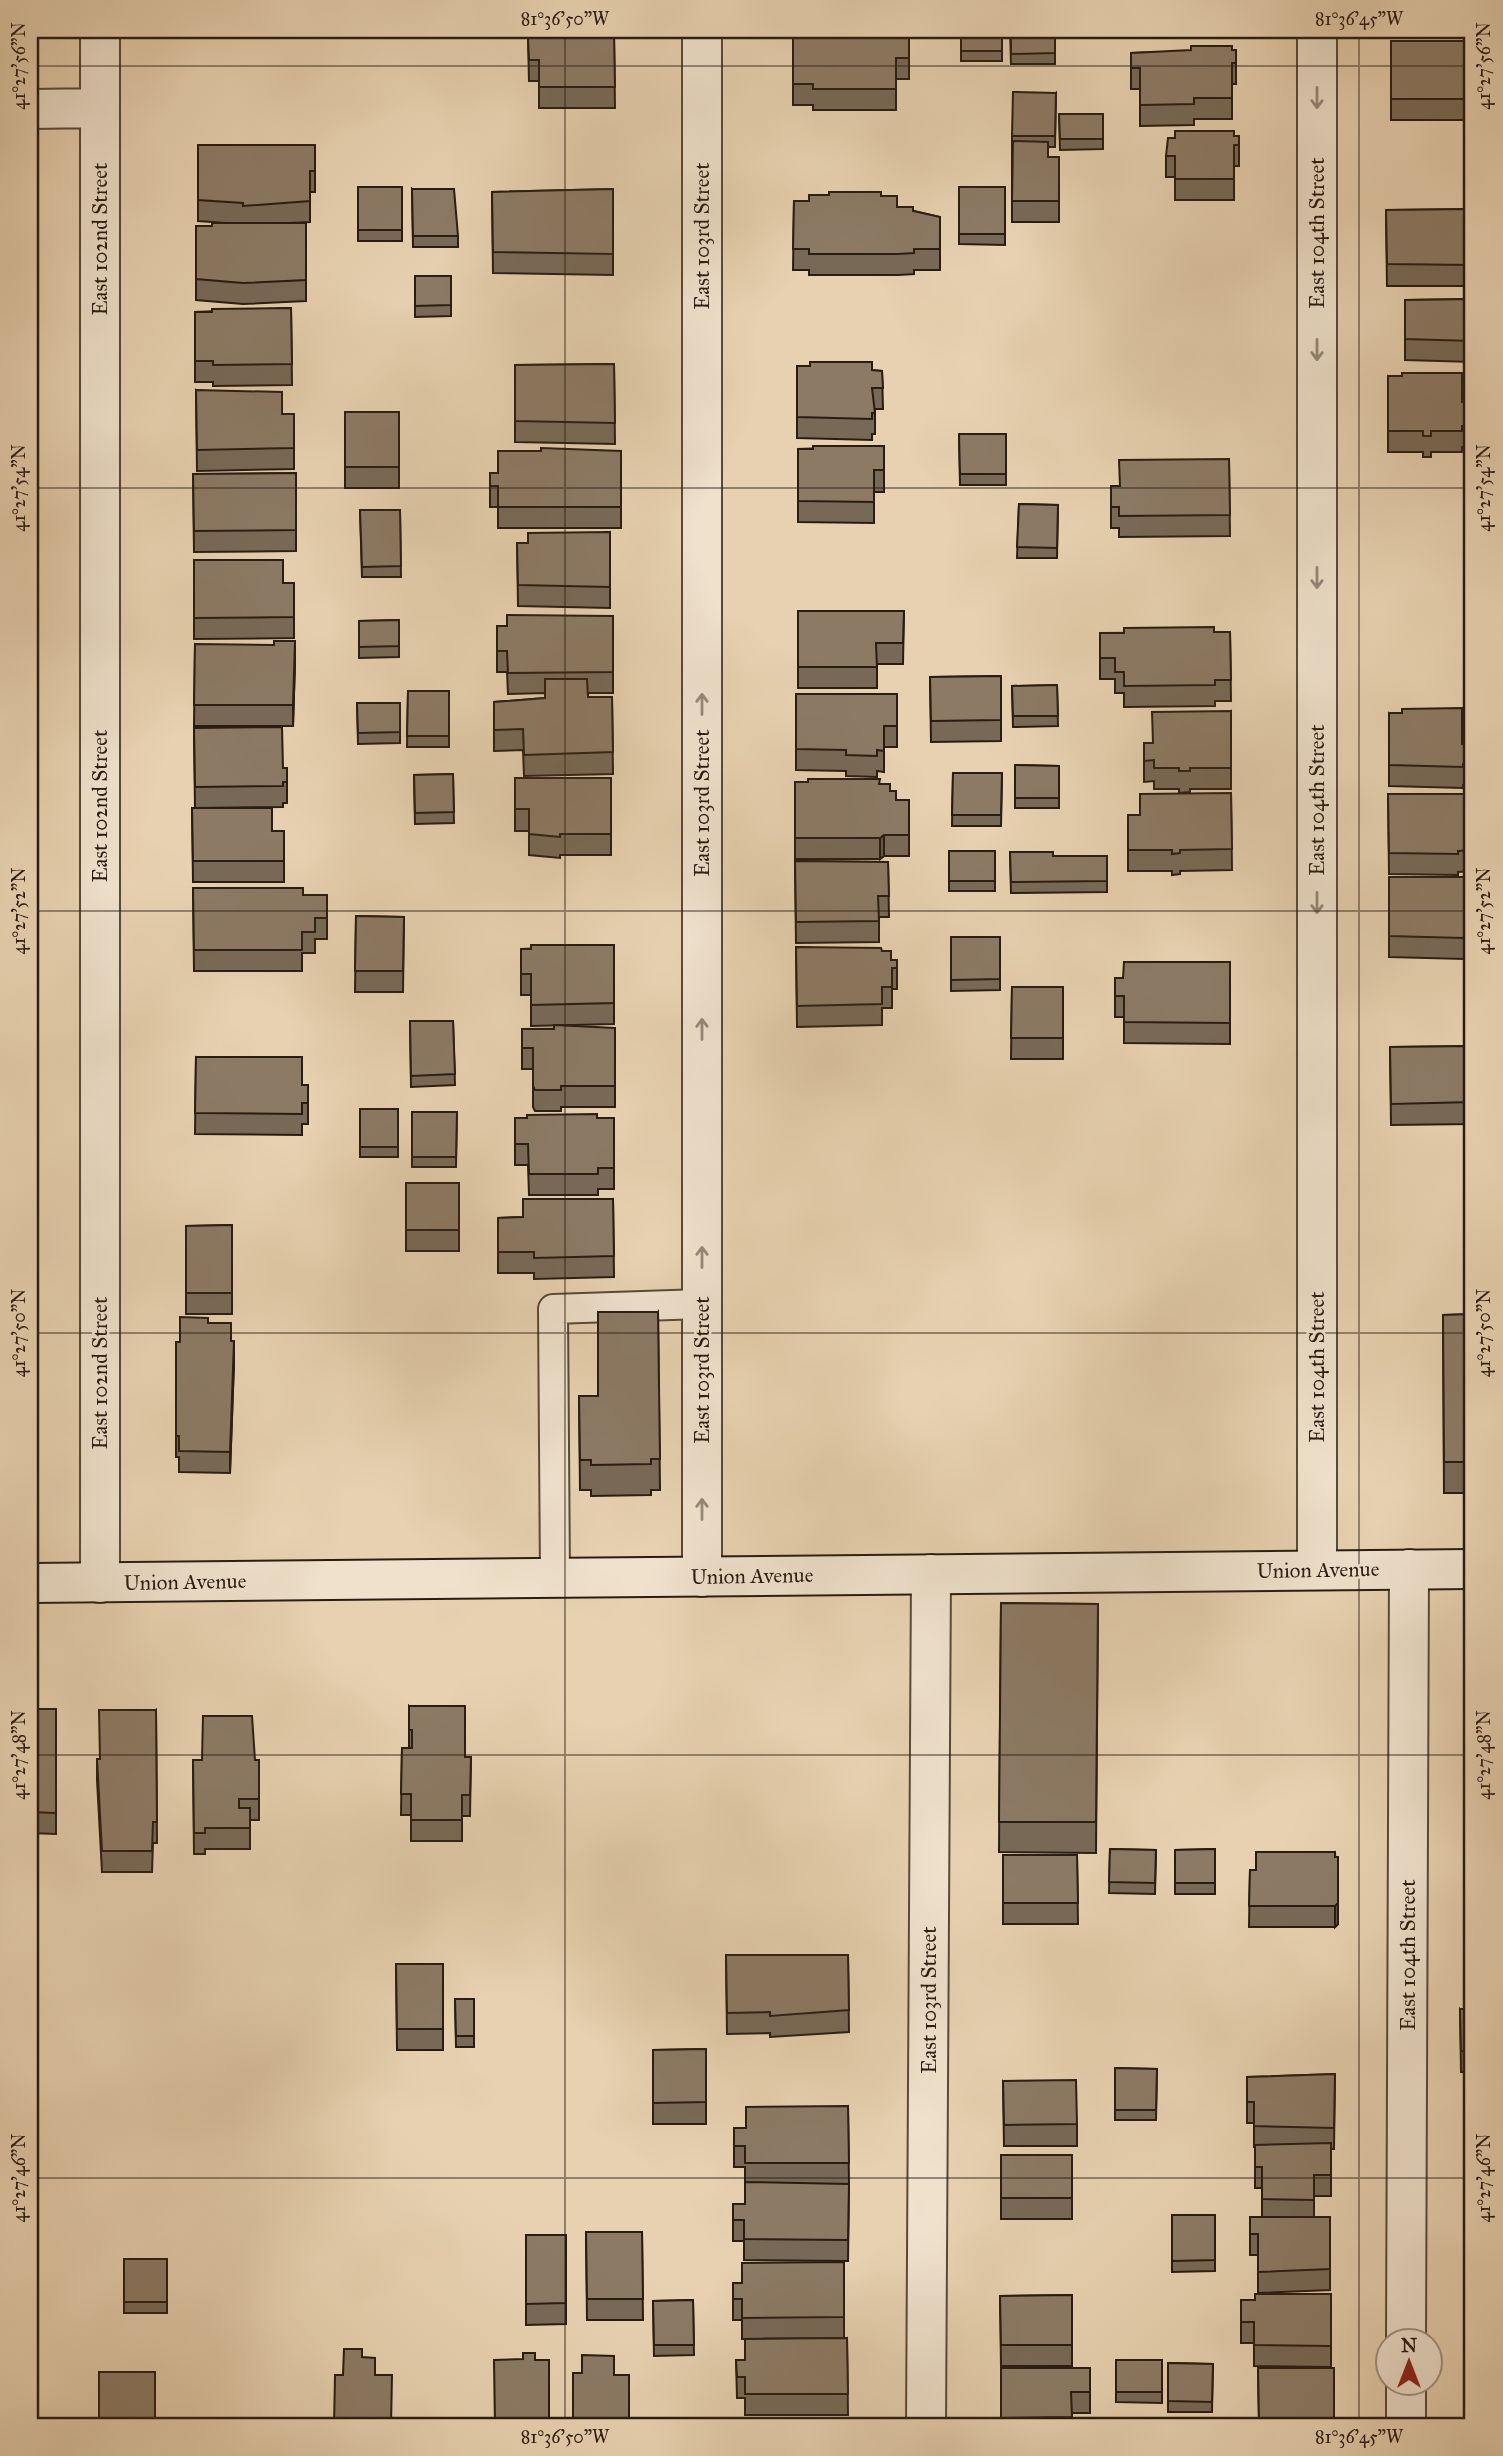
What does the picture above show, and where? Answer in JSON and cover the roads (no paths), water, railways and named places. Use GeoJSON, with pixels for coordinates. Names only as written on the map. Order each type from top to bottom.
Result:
{"type":"FeatureCollection","features":[{"type":"Feature","properties":{"kind":"street","name":"East 102nd Street"},"geometry":{"type":"LineString","coordinates":[[100,30],[100,1583]]}},
{"type":"Feature","properties":{"kind":"street","name":"East 103rd Street"},"geometry":{"type":"LineString","coordinates":[[702,30],[702,1577]]}},
{"type":"Feature","properties":{"kind":"street","name":"East 104th Street"},"geometry":{"type":"LineString","coordinates":[[1317,30],[1317,1570]]}},
{"type":"Feature","properties":{"kind":"street"},"geometry":{"type":"LineString","coordinates":[[30,109],[100,108]]}},
{"type":"Feature","properties":{"kind":"street","name":"East 104th Street"},"geometry":{"type":"LineString","coordinates":[[1406,2326],[1409,1569]]}},
{"type":"Feature","properties":{"kind":"street","name":"Union Avenue"},"geometry":{"type":"LineString","coordinates":[[30,1583],[1473,1569]]}},
{"type":"Feature","properties":{"kind":"street","name":"East 103rd Street"},"geometry":{"type":"LineString","coordinates":[[926,2426],[931,1574]]}},
{"type":"Feature","properties":{"kind":"street"},"geometry":{"type":"LineString","coordinates":[[1406,2396],[1406,2426]]}},
{"type":"Feature","properties":{"kind":"lane"},"geometry":{"type":"LineString","coordinates":[[555,1578],[553,1309],[702,1304]]}}]}
